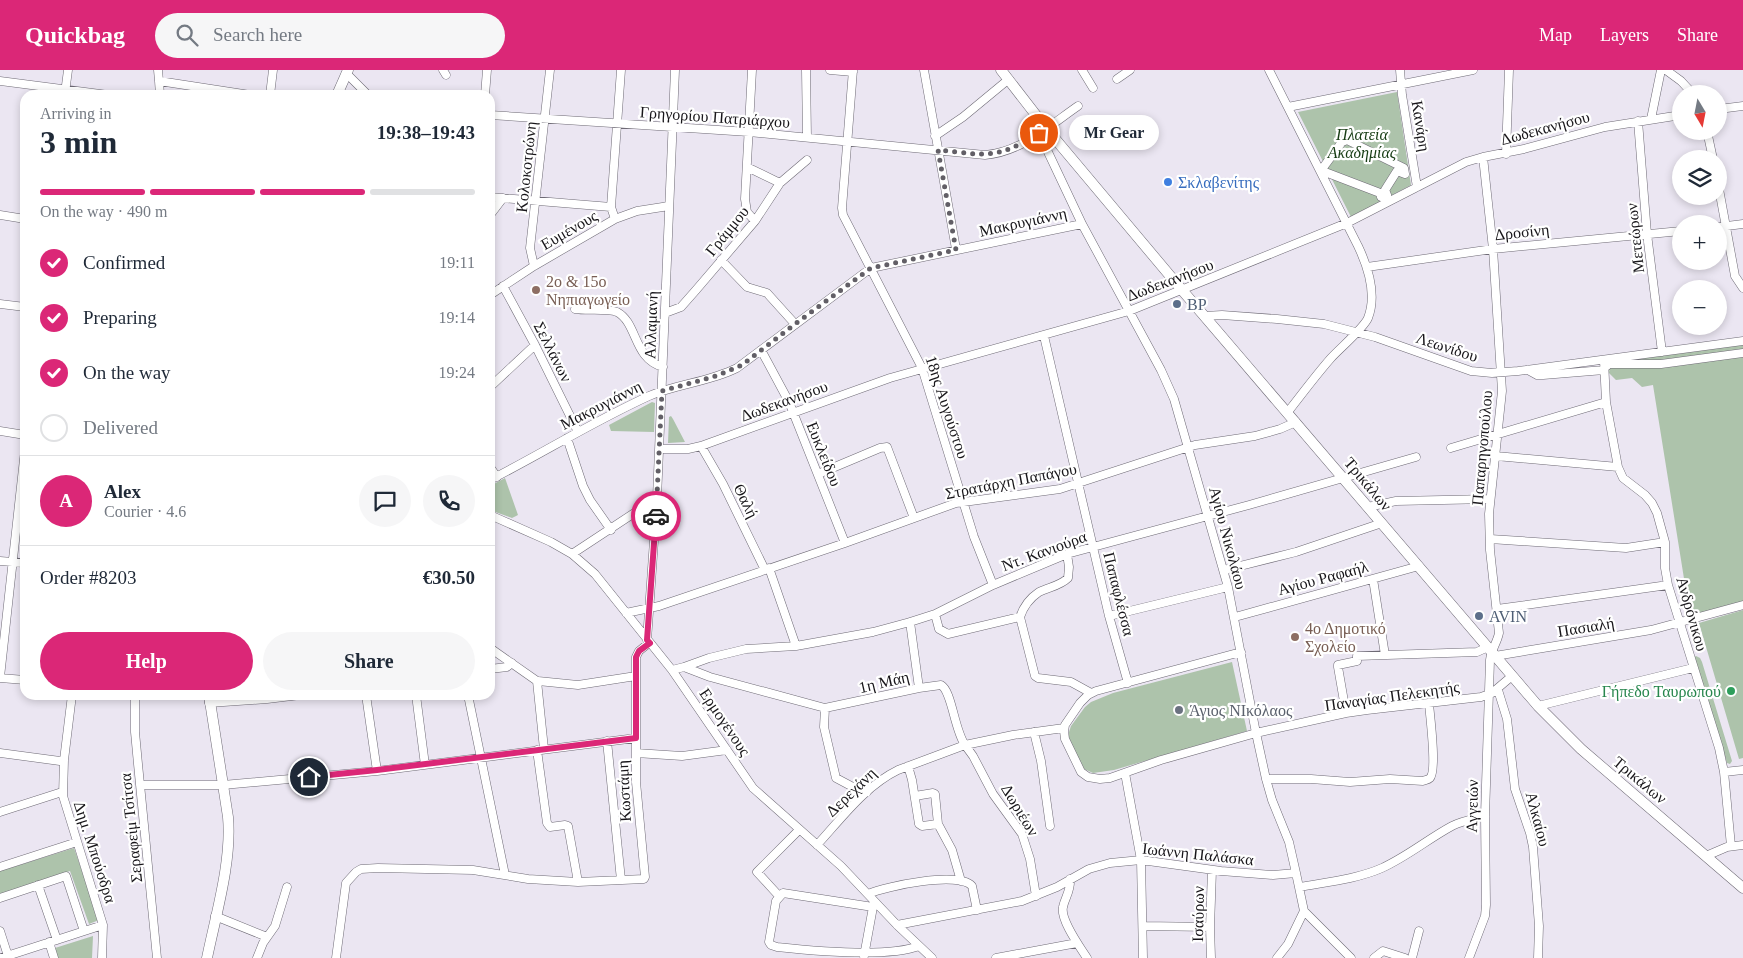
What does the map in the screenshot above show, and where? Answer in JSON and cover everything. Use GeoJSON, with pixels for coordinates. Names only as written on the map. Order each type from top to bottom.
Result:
{"type":"FeatureCollection","features":[{"type":"Feature","properties":{"kind":"main road","name":"Τρικάλων"},"geometry":{"type":"LineString","coordinates":[[1002,70],[1042,131],[1288,412],[1538,706],[1581,749],[1743,888]]}},
{"type":"Feature","properties":{"kind":"main road"},"geometry":{"type":"LineString","coordinates":[[340,90],[347,71]]}},
{"type":"Feature","properties":{"kind":"main road"},"geometry":{"type":"LineString","coordinates":[[207,958],[229,843],[229,827],[209,700]]}},
{"type":"Feature","properties":{"kind":"street"},"geometry":{"type":"LineString","coordinates":[[66,90],[68,70]]}},
{"type":"Feature","properties":{"kind":"street"},"geometry":{"type":"LineString","coordinates":[[158,70],[160,90]]}},
{"type":"Feature","properties":{"kind":"street"},"geometry":{"type":"LineString","coordinates":[[271,90],[273,70]]}},
{"type":"Feature","properties":{"kind":"street"},"geometry":{"type":"LineString","coordinates":[[485,90],[487,70]]}},
{"type":"Feature","properties":{"kind":"street","name":"Κολοκοτρώνη"},"geometry":{"type":"LineString","coordinates":[[534,266],[530,248],[550,70]]}},
{"type":"Feature","properties":{"kind":"street"},"geometry":{"type":"LineString","coordinates":[[615,219],[611,207],[621,70]]}},
{"type":"Feature","properties":{"kind":"street","name":"Αλλαμανή"},"geometry":{"type":"LineString","coordinates":[[648,642],[657,498],[675,70]]}},
{"type":"Feature","properties":{"kind":"street"},"geometry":{"type":"LineString","coordinates":[[752,70],[746,206],[750,216],[755,221]]}},
{"type":"Feature","properties":{"kind":"street"},"geometry":{"type":"LineString","coordinates":[[806,70],[807,137]]}},
{"type":"Feature","properties":{"kind":"street"},"geometry":{"type":"LineString","coordinates":[[830,70],[853,71]]}},
{"type":"Feature","properties":{"kind":"street"},"geometry":{"type":"LineString","coordinates":[[924,70],[956,250]]}},
{"type":"Feature","properties":{"kind":"street"},"geometry":{"type":"LineString","coordinates":[[1082,70],[1093,88]]}},
{"type":"Feature","properties":{"kind":"street"},"geometry":{"type":"LineString","coordinates":[[1117,79],[1130,70]]}},
{"type":"Feature","properties":{"kind":"street"},"geometry":{"type":"LineString","coordinates":[[1269,70],[1347,223],[1367,267],[1370,292],[1370,312],[1365,323],[1330,360],[1288,412]]}},
{"type":"Feature","properties":{"kind":"street","name":"Κανάρη"},"geometry":{"type":"LineString","coordinates":[[1400,70],[1417,187]]}},
{"type":"Feature","properties":{"kind":"street"},"geometry":{"type":"LineString","coordinates":[[1288,107],[1473,70]]}},
{"type":"Feature","properties":{"kind":"street"},"geometry":{"type":"LineString","coordinates":[[1506,154],[1509,70]]}},
{"type":"Feature","properties":{"kind":"street"},"geometry":{"type":"LineString","coordinates":[[1651,119],[1662,70]]}},
{"type":"Feature","properties":{"kind":"street"},"geometry":{"type":"LineString","coordinates":[[1666,70],[1686,85]]}},
{"type":"Feature","properties":{"kind":"street"},"geometry":{"type":"LineString","coordinates":[[347,71],[364,90]]}},
{"type":"Feature","properties":{"kind":"street","name":"18ης Αυγούστου"},"geometry":{"type":"LineString","coordinates":[[853,71],[842,213],[922,368],[962,502],[978,549],[993,584]]}},
{"type":"Feature","properties":{"kind":"street"},"geometry":{"type":"LineString","coordinates":[[935,136],[963,117],[1009,79]]}},
{"type":"Feature","properties":{"kind":"street"},"geometry":{"type":"LineString","coordinates":[[0,81],[54,90]]}},
{"type":"Feature","properties":{"kind":"street"},"geometry":{"type":"LineString","coordinates":[[159,81],[218,90]]}},
{"type":"Feature","properties":{"kind":"street"},"geometry":{"type":"LineString","coordinates":[[938,150],[992,155],[1015,148],[1078,106]]}},
{"type":"Feature","properties":{"kind":"street"},"geometry":{"type":"LineString","coordinates":[[1728,108],[1743,106]]}},
{"type":"Feature","properties":{"kind":"street","name":"Γρηγορίου Πατριάρχου"},"geometry":{"type":"LineString","coordinates":[[495,115],[749,132],[938,150]]}},
{"type":"Feature","properties":{"kind":"street","name":"Δωδεκανήσου"},"geometry":{"type":"LineString","coordinates":[[659,449],[688,449],[701,446],[922,368],[1044,336],[1129,311],[1347,223],[1461,165],[1483,157],[1506,154],[1597,129],[1672,116]]}},
{"type":"Feature","properties":{"kind":"street","name":"Μετεώρων"},"geometry":{"type":"LineString","coordinates":[[1638,121],[1647,234],[1662,352]]}},
{"type":"Feature","properties":{"kind":"street","name":"Αγίου Νικολάου"},"geometry":{"type":"LineString","coordinates":[[1042,131],[1082,224],[1172,393],[1224,570],[1266,779],[1288,842],[1300,887],[1304,911]]}},
{"type":"Feature","properties":{"kind":"street"},"geometry":{"type":"LineString","coordinates":[[1347,140],[1404,168],[1405,174],[1397,171],[1385,190],[1387,195],[1380,197],[1380,193],[1325,172],[1322,169],[1342,142],[1347,140]]}},
{"type":"Feature","properties":{"kind":"street","name":"Παπαρηγοπούλου"},"geometry":{"type":"LineString","coordinates":[[1483,157],[1493,249],[1502,397],[1490,499],[1490,539],[1498,636],[1492,651]]}},
{"type":"Feature","properties":{"kind":"street","name":"Γράμμου"},"geometry":{"type":"LineString","coordinates":[[664,313],[681,306],[755,221],[780,183],[807,160]]}},
{"type":"Feature","properties":{"kind":"street"},"geometry":{"type":"LineString","coordinates":[[747,167],[780,183]]}},
{"type":"Feature","properties":{"kind":"street"},"geometry":{"type":"LineString","coordinates":[[495,197],[611,207]]}},
{"type":"Feature","properties":{"kind":"street"},"geometry":{"type":"LineString","coordinates":[[495,208],[503,198]]}},
{"type":"Feature","properties":{"kind":"street","name":"Ευμένους"},"geometry":{"type":"LineString","coordinates":[[495,292],[534,266],[615,219],[637,211],[669,206]]}},
{"type":"Feature","properties":{"kind":"street"},"geometry":{"type":"LineString","coordinates":[[0,215],[20,218]]}},
{"type":"Feature","properties":{"kind":"street","name":"Μακρυγιάννη"},"geometry":{"type":"LineString","coordinates":[[495,477],[639,401],[662,391],[731,371],[742,365],[871,268],[1082,224]]}},
{"type":"Feature","properties":{"kind":"street"},"geometry":{"type":"LineString","coordinates":[[1727,226],[1743,224]]}},
{"type":"Feature","properties":{"kind":"street","name":"Δροσίνη"},"geometry":{"type":"LineString","coordinates":[[1367,267],[1493,249],[1672,231]]}},
{"type":"Feature","properties":{"kind":"street"},"geometry":{"type":"LineString","coordinates":[[1727,244],[1736,276],[1743,288]]}},
{"type":"Feature","properties":{"kind":"street"},"geometry":{"type":"LineString","coordinates":[[721,260],[745,285],[769,295],[795,324]]}},
{"type":"Feature","properties":{"kind":"street","name":"Σελλάνων"},"geometry":{"type":"LineString","coordinates":[[503,286],[535,345],[578,432]]}},
{"type":"Feature","properties":{"kind":"street"},"geometry":{"type":"LineString","coordinates":[[0,304],[20,306]]}},
{"type":"Feature","properties":{"kind":"street"},"geometry":{"type":"LineString","coordinates":[[575,309],[618,313],[625,319],[644,354],[663,367]]}},
{"type":"Feature","properties":{"kind":"street","name":"Λεωνίδου"},"geometry":{"type":"LineString","coordinates":[[1205,316],[1222,315],[1324,324],[1375,337],[1470,371],[1501,373],[1605,365],[1662,352],[1743,341]]}},
{"type":"Feature","properties":{"kind":"street","name":"Παπαφλέσσα"},"geometry":{"type":"LineString","coordinates":[[1044,336],[1109,616],[1128,682]]}},
{"type":"Feature","properties":{"kind":"street"},"geometry":{"type":"LineString","coordinates":[[495,381],[535,345]]}},
{"type":"Feature","properties":{"kind":"street","name":"Ευκλείδου"},"geometry":{"type":"LineString","coordinates":[[761,350],[782,386],[845,543]]}},
{"type":"Feature","properties":{"kind":"street"},"geometry":{"type":"LineString","coordinates":[[1605,365],[1666,363],[1743,353]]}},
{"type":"Feature","properties":{"kind":"street","name":"Ανδρόνικου"},"geometry":{"type":"LineString","coordinates":[[1605,365],[1606,402],[1618,467],[1625,481],[1645,495],[1652,503],[1658,517],[1664,542],[1668,585],[1718,744],[1724,772],[1731,846]]}},
{"type":"Feature","properties":{"kind":"street"},"geometry":{"type":"LineString","coordinates":[[1451,448],[1606,402]]}},
{"type":"Feature","properties":{"kind":"street","name":"Στρατάρχη Παπάγου"},"geometry":{"type":"LineString","coordinates":[[626,613],[650,608],[962,502],[1047,491],[1078,484],[1188,448],[1254,436],[1280,429],[1296,422]]}},
{"type":"Feature","properties":{"kind":"street"},"geometry":{"type":"LineString","coordinates":[[0,432],[20,434]]}},
{"type":"Feature","properties":{"kind":"street"},"geometry":{"type":"LineString","coordinates":[[567,438],[583,486],[590,500],[611,530]]}},
{"type":"Feature","properties":{"kind":"street","name":"Θαλή"},"geometry":{"type":"LineString","coordinates":[[701,446],[767,569],[796,646]]}},
{"type":"Feature","properties":{"kind":"street"},"geometry":{"type":"LineString","coordinates":[[818,474],[886,447],[914,518]]}},
{"type":"Feature","properties":{"kind":"street","name":"Ντ. Κανιούρα"},"geometry":{"type":"LineString","coordinates":[[684,668],[709,658],[746,649],[796,646],[873,632],[910,622],[935,614],[993,584],[1067,554],[1209,516],[1416,456]]}},
{"type":"Feature","properties":{"kind":"street"},"geometry":{"type":"LineString","coordinates":[[1496,456],[1618,467]]}},
{"type":"Feature","properties":{"kind":"street"},"geometry":{"type":"LineString","coordinates":[[20,493],[0,677],[20,679]]}},
{"type":"Feature","properties":{"kind":"street"},"geometry":{"type":"LineString","coordinates":[[572,554],[657,498]]}},
{"type":"Feature","properties":{"kind":"street"},"geometry":{"type":"LineString","coordinates":[[1368,507],[1396,501],[1490,499]]}},
{"type":"Feature","properties":{"kind":"street","name":"Ερμογένους"},"geometry":{"type":"LineString","coordinates":[[495,517],[551,542],[572,554],[596,574],[672,670],[754,788],[817,845],[868,894],[875,905],[932,958]]}},
{"type":"Feature","properties":{"kind":"street"},"geometry":{"type":"LineString","coordinates":[[1224,570],[1303,550],[1382,522]]}},
{"type":"Feature","properties":{"kind":"street"},"geometry":{"type":"LineString","coordinates":[[1490,539],[1626,548],[1664,542]]}},
{"type":"Feature","properties":{"kind":"street"},"geometry":{"type":"LineString","coordinates":[[1067,554],[1070,568],[1068,578],[1060,584],[1036,595],[1023,609],[1020,617],[1035,676],[1070,682],[1091,693]]}},
{"type":"Feature","properties":{"kind":"street"},"geometry":{"type":"LineString","coordinates":[[0,561],[20,563]]}},
{"type":"Feature","properties":{"kind":"street","name":"Αγίου Ραφαήλ"},"geometry":{"type":"LineString","coordinates":[[1234,617],[1419,566]]}},
{"type":"Feature","properties":{"kind":"street"},"geometry":{"type":"LineString","coordinates":[[1372,579],[1385,655]]}},
{"type":"Feature","properties":{"kind":"street"},"geometry":{"type":"LineString","coordinates":[[1497,609],[1668,585]]}},
{"type":"Feature","properties":{"kind":"street"},"geometry":{"type":"LineString","coordinates":[[1109,616],[1228,587]]}},
{"type":"Feature","properties":{"kind":"street","name":"Πασιαλή"},"geometry":{"type":"LineString","coordinates":[[1346,714],[1338,666],[1356,661],[1357,656],[1492,651],[1650,630],[1743,605]]}},
{"type":"Feature","properties":{"kind":"street"},"geometry":{"type":"LineString","coordinates":[[935,614],[939,629],[948,634],[1020,617]]}},
{"type":"Feature","properties":{"kind":"street"},"geometry":{"type":"LineString","coordinates":[[910,622],[919,688]]}},
{"type":"Feature","properties":{"kind":"street","name":"Κωστάμη"},"geometry":{"type":"LineString","coordinates":[[621,880],[644,880],[645,877],[636,782],[636,654],[648,642]]}},
{"type":"Feature","properties":{"kind":"street"},"geometry":{"type":"LineString","coordinates":[[495,651],[538,681],[578,685],[636,676]]}},
{"type":"Feature","properties":{"kind":"street","name":"Αγγειών"},"geometry":{"type":"LineString","coordinates":[[1469,958],[1486,905],[1485,816],[1492,651]]}},
{"type":"Feature","properties":{"kind":"street"},"geometry":{"type":"LineString","coordinates":[[1143,958],[1141,860],[1125,772],[1100,779],[1090,778],[1085,775],[1078,768],[1068,746],[1064,728],[1080,703],[1091,693],[1241,652]]}},
{"type":"Feature","properties":{"kind":"street"},"geometry":{"type":"LineString","coordinates":[[495,668],[506,667],[512,663]]}},
{"type":"Feature","properties":{"kind":"street","name":"1η Μάη"},"geometry":{"type":"LineString","coordinates":[[672,670],[684,668],[710,677],[825,708],[938,685],[946,688],[958,734],[965,745]]}},
{"type":"Feature","properties":{"kind":"street"},"geometry":{"type":"LineString","coordinates":[[1538,706],[1694,668]]}},
{"type":"Feature","properties":{"kind":"street","name":"Παναγίας Πελεκητής"},"geometry":{"type":"LineString","coordinates":[[1125,772],[1256,733],[1346,714],[1367,710],[1473,699],[1489,695],[1498,690],[1512,676]]}},
{"type":"Feature","properties":{"kind":"street"},"geometry":{"type":"LineString","coordinates":[[538,681],[547,824],[550,827],[568,826],[578,882]]}},
{"type":"Feature","properties":{"kind":"street","name":"Αλκαίου"},"geometry":{"type":"LineString","coordinates":[[1498,690],[1507,719],[1515,789],[1533,847],[1539,926],[1538,958]]}},
{"type":"Feature","properties":{"kind":"street","name":"Δημ. Μπούσδρα"},"geometry":{"type":"LineString","coordinates":[[71,700],[62,792],[104,925],[102,958]]}},
{"type":"Feature","properties":{"kind":"street","name":"Σεραφείμ Τσίτσα"},"geometry":{"type":"LineString","coordinates":[[135,700],[135,732],[157,958]]}},
{"type":"Feature","properties":{"kind":"street"},"geometry":{"type":"LineString","coordinates":[[367,700],[377,770]]}},
{"type":"Feature","properties":{"kind":"street"},"geometry":{"type":"LineString","coordinates":[[417,700],[425,764]]}},
{"type":"Feature","properties":{"kind":"street"},"geometry":{"type":"LineString","coordinates":[[469,700],[505,875]]}},
{"type":"Feature","properties":{"kind":"street"},"geometry":{"type":"LineString","coordinates":[[1266,779],[1311,779],[1350,782],[1429,779],[1432,776],[1433,759],[1428,704]]}},
{"type":"Feature","properties":{"kind":"street"},"geometry":{"type":"LineString","coordinates":[[825,708],[824,727],[836,778],[867,792]]}},
{"type":"Feature","properties":{"kind":"street"},"geometry":{"type":"LineString","coordinates":[[965,745],[970,742],[1064,728]]}},
{"type":"Feature","properties":{"kind":"street"},"geometry":{"type":"LineString","coordinates":[[1034,732],[1041,761],[1050,826]]}},
{"type":"Feature","properties":{"kind":"street"},"geometry":{"type":"LineString","coordinates":[[140,785],[223,785],[377,770],[636,738]]}},
{"type":"Feature","properties":{"kind":"street"},"geometry":{"type":"LineString","coordinates":[[336,958],[345,887],[350,878],[362,869],[473,870],[528,879],[578,882],[621,880],[607,741]]}},
{"type":"Feature","properties":{"kind":"street","name":"Δερεχάνη"},"geometry":{"type":"LineString","coordinates":[[817,845],[867,792],[888,775],[965,745]]}},
{"type":"Feature","properties":{"kind":"street","name":"Δωριέων"},"geometry":{"type":"LineString","coordinates":[[965,745],[993,794],[1022,834],[1030,858],[1036,896]]}},
{"type":"Feature","properties":{"kind":"street"},"geometry":{"type":"LineString","coordinates":[[636,753],[682,756],[727,750]]}},
{"type":"Feature","properties":{"kind":"street"},"geometry":{"type":"LineString","coordinates":[[0,753],[64,760]]}},
{"type":"Feature","properties":{"kind":"street"},"geometry":{"type":"LineString","coordinates":[[908,766],[920,826],[938,824]]}},
{"type":"Feature","properties":{"kind":"street"},"geometry":{"type":"LineString","coordinates":[[1724,772],[1743,770]]}},
{"type":"Feature","properties":{"kind":"street"},"geometry":{"type":"LineString","coordinates":[[0,812],[62,792]]}},
{"type":"Feature","properties":{"kind":"street"},"geometry":{"type":"LineString","coordinates":[[915,796],[935,794],[938,824],[952,850],[960,881]]}},
{"type":"Feature","properties":{"kind":"street"},"geometry":{"type":"LineString","coordinates":[[1300,887],[1380,869],[1407,855],[1451,826],[1485,816]]}},
{"type":"Feature","properties":{"kind":"street"},"geometry":{"type":"LineString","coordinates":[[779,896],[757,872],[799,830]]}},
{"type":"Feature","properties":{"kind":"street"},"geometry":{"type":"LineString","coordinates":[[0,867],[77,842]]}},
{"type":"Feature","properties":{"kind":"street"},"geometry":{"type":"LineString","coordinates":[[1706,856],[1731,846],[1743,845]]}},
{"type":"Feature","properties":{"kind":"street","name":"Ιωάννη Παλάσκα"},"geometry":{"type":"LineString","coordinates":[[897,925],[1015,903],[1036,896],[1098,866],[1141,860],[1212,870],[1273,875],[1296,873]]}},
{"type":"Feature","properties":{"kind":"street","name":"Ισαύρων"},"geometry":{"type":"LineString","coordinates":[[1211,958],[1212,870]]}},
{"type":"Feature","properties":{"kind":"street"},"geometry":{"type":"LineString","coordinates":[[0,898],[65,876],[84,931]]}},
{"type":"Feature","properties":{"kind":"street"},"geometry":{"type":"LineString","coordinates":[[1070,880],[1070,890],[1062,910],[1070,930],[1087,958]]}},
{"type":"Feature","properties":{"kind":"street"},"geometry":{"type":"LineString","coordinates":[[868,894],[882,888],[903,884],[927,881],[960,881],[972,884],[977,910]]}},
{"type":"Feature","properties":{"kind":"street"},"geometry":{"type":"LineString","coordinates":[[38,885],[53,941],[54,958]]}},
{"type":"Feature","properties":{"kind":"street"},"geometry":{"type":"LineString","coordinates":[[257,958],[262,945],[275,926],[287,887]]}},
{"type":"Feature","properties":{"kind":"street"},"geometry":{"type":"LineString","coordinates":[[864,956],[875,905],[788,893],[782,893],[779,896],[776,901],[769,939],[771,945],[864,956],[906,952],[919,946]]}},
{"type":"Feature","properties":{"kind":"street"},"geometry":{"type":"LineString","coordinates":[[1277,958],[1288,944],[1304,911],[1351,958]]}},
{"type":"Feature","properties":{"kind":"street"},"geometry":{"type":"LineString","coordinates":[[215,916],[267,937]]}},
{"type":"Feature","properties":{"kind":"street"},"geometry":{"type":"LineString","coordinates":[[0,932],[4,957],[104,925]]}},
{"type":"Feature","properties":{"kind":"street"},"geometry":{"type":"LineString","coordinates":[[1143,926],[1210,927]]}},
{"type":"Feature","properties":{"kind":"street"},"geometry":{"type":"LineString","coordinates":[[1412,958],[1419,932]]}},
{"type":"Feature","properties":{"kind":"street"},"geometry":{"type":"LineString","coordinates":[[996,958],[1077,943]]}},
{"type":"Feature","properties":{"kind":"street"},"geometry":{"type":"LineString","coordinates":[[1374,958],[1382,951],[1405,958]]}},
{"type":"Feature","properties":{"kind":"green space","name":"Πλατεία Ακαδημίας"},"geometry":{"type":"Polygon","coordinates":[[[1397,92],[1411,185],[1351,217],[1298,112],[1397,92]]]}},
{"type":"Feature","properties":{"kind":"green space"},"geometry":{"type":"Polygon","coordinates":[[[1743,343],[1743,601],[1690,616],[1653,385],[1642,387],[1632,378],[1616,380],[1609,373],[1610,361],[1743,343]]]}},
{"type":"Feature","properties":{"kind":"green space"},"geometry":{"type":"Polygon","coordinates":[[[652,402],[655,403],[654,432],[611,431],[609,425],[652,402]]]}},
{"type":"Feature","properties":{"kind":"green space"},"geometry":{"type":"Polygon","coordinates":[[[671,416],[685,442],[668,443],[669,417],[671,416]]]}},
{"type":"Feature","properties":{"kind":"green space"},"geometry":{"type":"Polygon","coordinates":[[[505,478],[518,515],[512,518],[495,512],[495,483],[505,478]]]}},
{"type":"Feature","properties":{"kind":"green space","name":"Γήπεδο Ταυρωπού"},"geometry":{"type":"Polygon","coordinates":[[[1743,610],[1743,758],[1739,759],[1699,623],[1743,610]]]}},
{"type":"Feature","properties":{"kind":"green space"},"geometry":{"type":"Polygon","coordinates":[[[1696,656],[1702,662],[1732,761],[1730,764],[1727,763],[1694,657],[1696,656]]]}},
{"type":"Feature","properties":{"kind":"green space"},"geometry":{"type":"Polygon","coordinates":[[[1232,662],[1247,731],[1114,770],[1093,773],[1082,768],[1069,738],[1069,732],[1071,726],[1091,702],[1113,693],[1232,662]]]}},
{"type":"Feature","properties":{"kind":"green space"},"geometry":{"type":"Polygon","coordinates":[[[74,848],[99,920],[89,924],[70,871],[0,895],[0,871],[74,848]]]}},
{"type":"Feature","properties":{"kind":"green space"},"geometry":{"type":"Polygon","coordinates":[[[93,936],[92,958],[58,958],[55,948],[93,936]]]}},
{"type":"Feature","properties":{"kind":"way so far"},"geometry":{"type":"LineString","coordinates":[[656,516],[662,391],[716,376],[742,365],[871,268],[956,250],[938,150],[992,155],[1015,148],[1039,133]]}},
{"type":"Feature","properties":{"kind":"place","name":"Mr Gear"},"geometry":{"type":"Point","coordinates":[1039,133]}},
{"type":"Feature","properties":{"kind":"place","name":"Σκλαβενίτης"},"geometry":{"type":"Point","coordinates":[1168,182]}},
{"type":"Feature","properties":{"kind":"place","name":"2ο & 15ο Νηπιαγωγείο"},"geometry":{"type":"Point","coordinates":[536,290]}},
{"type":"Feature","properties":{"kind":"place","name":"BP"},"geometry":{"type":"Point","coordinates":[1177,304]}},
{"type":"Feature","properties":{"kind":"place","name":"AVIN"},"geometry":{"type":"Point","coordinates":[1479,616]}},
{"type":"Feature","properties":{"kind":"place","name":"4ο Δημοτικό Σχολείο"},"geometry":{"type":"Point","coordinates":[1295,637]}},
{"type":"Feature","properties":{"kind":"place","name":"Γήπεδο Ταυρωπού"},"geometry":{"type":"Point","coordinates":[1731,691]}},
{"type":"Feature","properties":{"kind":"place","name":"Άγιος ΝΙκόλαος"},"geometry":{"type":"Point","coordinates":[1179,710]}},
{"type":"Feature","properties":{"kind":"route"},"geometry":{"type":"LineString","coordinates":[[309,777],[636,738],[636,654],[650,643],[647,640],[656,516]]}}]}
